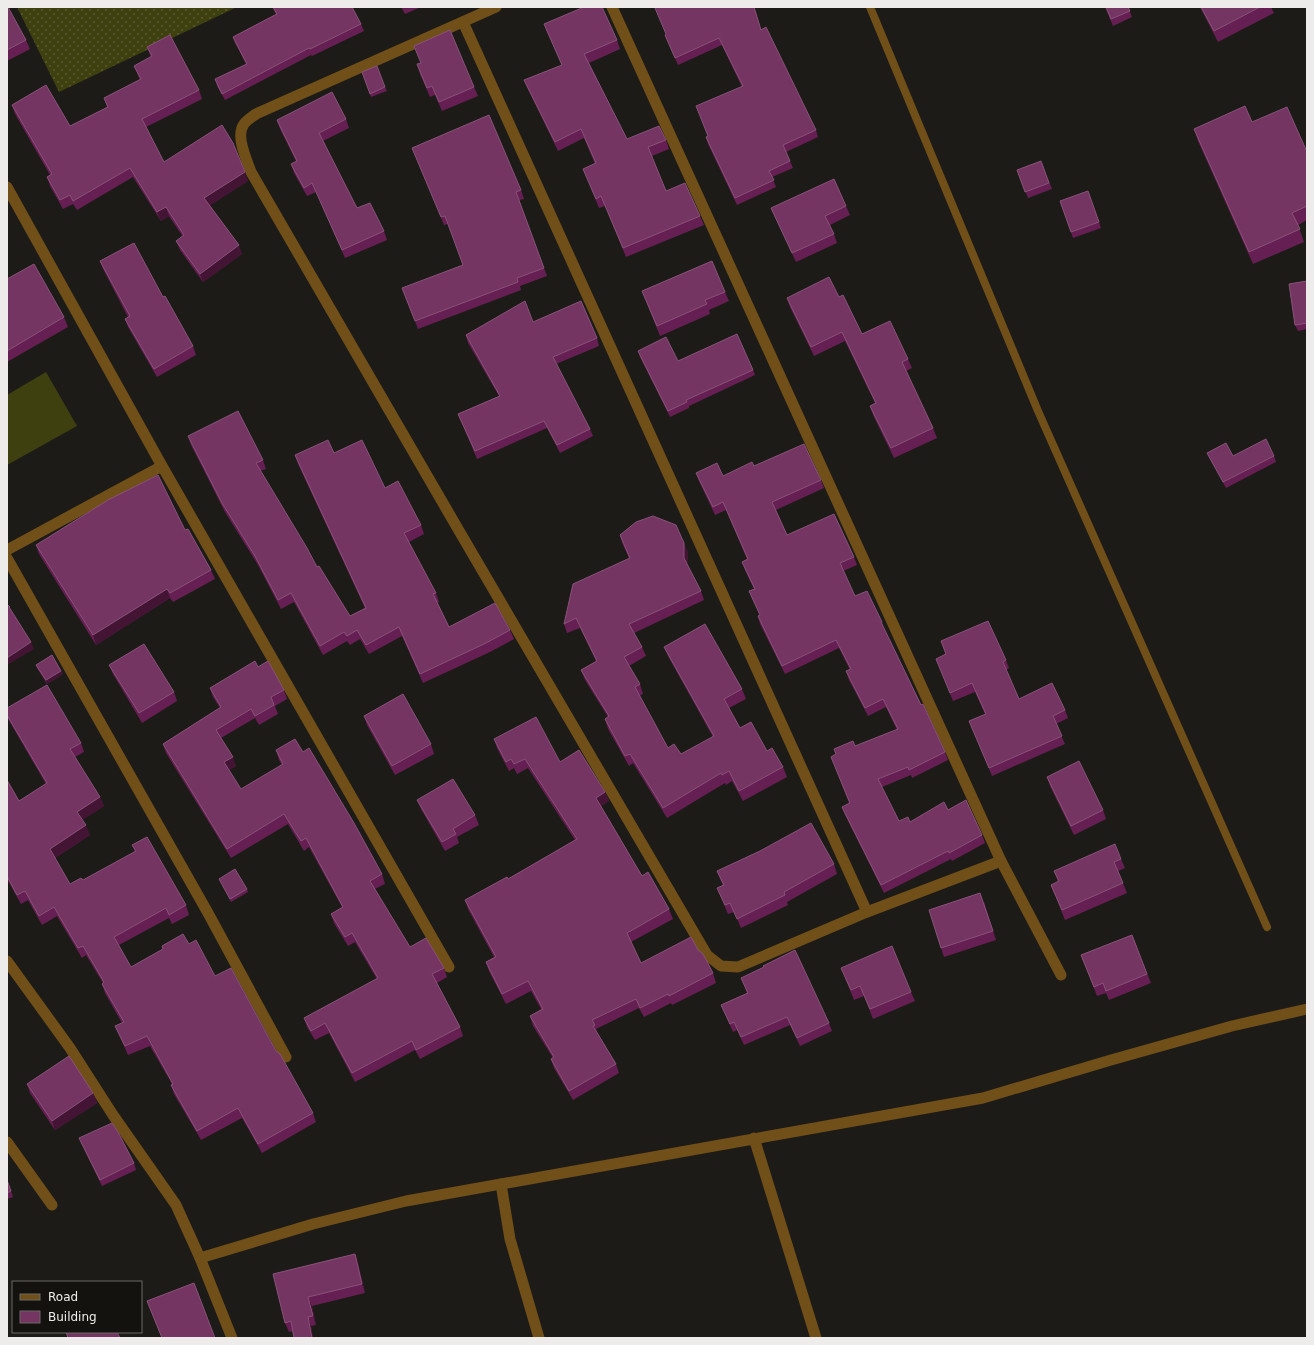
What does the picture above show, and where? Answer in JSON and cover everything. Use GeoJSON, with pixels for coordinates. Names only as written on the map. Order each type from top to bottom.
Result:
{"type":"FeatureCollection","features":[{"type":"Feature","properties":{"kind":"street"},"geometry":{"type":"LineString","coordinates":[[496,7],[256,114],[243,125],[240,136],[242,148],[251,172],[707,955],[721,966],[738,967],[867,912],[1001,861]]}},
{"type":"Feature","properties":{"kind":"street"},"geometry":{"type":"LineString","coordinates":[[612,7],[1001,861],[1061,976]]}},
{"type":"Feature","properties":{"kind":"street"},"geometry":{"type":"LineString","coordinates":[[463,22],[867,912]]}},
{"type":"Feature","properties":{"kind":"street"},"geometry":{"type":"LineString","coordinates":[[7,187],[162,466],[449,967]]}},
{"type":"Feature","properties":{"kind":"street"},"geometry":{"type":"LineString","coordinates":[[7,550],[162,466]]}},
{"type":"Feature","properties":{"kind":"street"},"geometry":{"type":"LineString","coordinates":[[7,558],[204,906],[286,1057]]}},
{"type":"Feature","properties":{"kind":"street"},"geometry":{"type":"LineString","coordinates":[[7,961],[66,1043],[113,1115],[176,1205],[200,1258],[232,1338]]}},
{"type":"Feature","properties":{"kind":"street"},"geometry":{"type":"LineString","coordinates":[[200,1258],[313,1224],[406,1201],[983,1098],[1232,1026],[1307,1008]]}},
{"type":"Feature","properties":{"kind":"street"},"geometry":{"type":"LineString","coordinates":[[754,1138],[816,1338]]}},
{"type":"Feature","properties":{"kind":"street"},"geometry":{"type":"LineString","coordinates":[[7,1142],[52,1205]]}},
{"type":"Feature","properties":{"kind":"street"},"geometry":{"type":"LineString","coordinates":[[502,1184],[510,1239],[539,1338]]}},
{"type":"Feature","properties":{"kind":"lane"},"geometry":{"type":"LineString","coordinates":[[870,7],[1038,411],[1267,927]]}},
{"type":"Feature","properties":{"kind":"shaded area"},"geometry":{"type":"Polygon","coordinates":[[[17,7],[237,7],[59,92],[17,7]]]}},
{"type":"Feature","properties":{"kind":"shaded area"},"geometry":{"type":"Polygon","coordinates":[[[46,372],[77,426],[7,465],[7,395],[46,372]]]}},
{"type":"Feature","properties":{"kind":"building"},"geometry":{"type":"Polygon","coordinates":[[[7,7],[26,40],[7,50],[7,7]]]}},
{"type":"Feature","properties":{"kind":"building"},"geometry":{"type":"Polygon","coordinates":[[[273,7],[352,7],[361,24],[310,49],[309,48],[222,94],[215,79],[247,64],[233,37],[277,14],[273,7]]]}},
{"type":"Feature","properties":{"kind":"building"},"geometry":{"type":"Polygon","coordinates":[[[584,7],[602,7],[617,40],[584,54],[627,139],[659,126],[666,140],[648,147],[666,191],[685,183],[700,216],[623,248],[601,196],[596,199],[583,169],[596,163],[581,129],[555,142],[524,80],[562,65],[544,24],[584,7]]]}},
{"type":"Feature","properties":{"kind":"building"},"geometry":{"type":"Polygon","coordinates":[[[754,7],[761,30],[766,27],[816,130],[783,145],[790,161],[769,171],[774,180],[735,198],[706,137],[708,136],[696,106],[743,86],[719,38],[675,58],[655,8],[754,7]]]}},
{"type":"Feature","properties":{"kind":"building"},"geometry":{"type":"Polygon","coordinates":[[[1106,7],[1128,7],[1130,11],[1111,19],[1106,7]]]}},
{"type":"Feature","properties":{"kind":"building"},"geometry":{"type":"Polygon","coordinates":[[[1201,7],[1260,7],[1214,31],[1201,7]]]}},
{"type":"Feature","properties":{"kind":"building"},"geometry":{"type":"Polygon","coordinates":[[[450,30],[474,87],[439,102],[432,86],[427,88],[417,64],[421,63],[414,46],[450,30]]]}},
{"type":"Feature","properties":{"kind":"building"},"geometry":{"type":"Polygon","coordinates":[[[170,35],[199,90],[142,119],[164,162],[222,125],[233,143],[245,172],[204,198],[239,245],[200,274],[176,241],[184,235],[166,207],[157,212],[130,168],[73,201],[70,195],[60,200],[47,177],[52,174],[12,105],[46,85],[70,126],[108,107],[104,98],[141,79],[134,66],[152,56],[147,47],[170,35]]]}},
{"type":"Feature","properties":{"kind":"building"},"geometry":{"type":"Polygon","coordinates":[[[377,66],[385,87],[370,94],[362,72],[377,66]]]}},
{"type":"Feature","properties":{"kind":"building"},"geometry":{"type":"Polygon","coordinates":[[[332,92],[346,119],[319,133],[357,208],[370,203],[384,231],[342,250],[312,183],[304,188],[291,164],[297,161],[277,120],[332,92]]]}},
{"type":"Feature","properties":{"kind":"building"},"geometry":{"type":"Polygon","coordinates":[[[1245,106],[1252,122],[1287,107],[1307,152],[1307,206],[1292,213],[1300,229],[1249,252],[1194,129],[1245,106]]]}},
{"type":"Feature","properties":{"kind":"building"},"geometry":{"type":"Polygon","coordinates":[[[489,115],[521,190],[516,192],[544,268],[517,278],[518,282],[415,321],[402,288],[463,265],[445,216],[441,217],[412,148],[489,115]]]}},
{"type":"Feature","properties":{"kind":"building"},"geometry":{"type":"Polygon","coordinates":[[[1041,161],[1049,183],[1025,192],[1017,170],[1041,161]]]}},
{"type":"Feature","properties":{"kind":"building"},"geometry":{"type":"Polygon","coordinates":[[[834,179],[846,206],[825,216],[834,234],[792,253],[771,208],[834,179]]]}},
{"type":"Feature","properties":{"kind":"building"},"geometry":{"type":"Polygon","coordinates":[[[1088,191],[1099,222],[1071,232],[1060,201],[1088,191]]]}},
{"type":"Feature","properties":{"kind":"building"},"geometry":{"type":"Polygon","coordinates":[[[134,243],[163,297],[165,296],[193,346],[154,369],[125,319],[130,316],[100,261],[134,243]]]}},
{"type":"Feature","properties":{"kind":"building"},"geometry":{"type":"Polygon","coordinates":[[[712,261],[725,292],[705,300],[707,304],[657,326],[642,291],[712,261]]]}},
{"type":"Feature","properties":{"kind":"building"},"geometry":{"type":"Polygon","coordinates":[[[34,264],[64,317],[7,351],[7,279],[34,264]]]}},
{"type":"Feature","properties":{"kind":"building"},"geometry":{"type":"Polygon","coordinates":[[[829,277],[839,297],[843,295],[862,334],[890,321],[908,359],[902,362],[933,428],[891,448],[870,406],[876,403],[842,332],[811,347],[787,298],[829,277]]]}},
{"type":"Feature","properties":{"kind":"building"},"geometry":{"type":"Polygon","coordinates":[[[1307,281],[1307,323],[1295,325],[1289,284],[1307,281]]]}},
{"type":"Feature","properties":{"kind":"building"},"geometry":{"type":"Polygon","coordinates":[[[525,301],[533,322],[581,301],[597,338],[553,357],[590,429],[557,445],[544,421],[475,451],[458,414],[500,396],[466,335],[525,301]]]}},
{"type":"Feature","properties":{"kind":"building"},"geometry":{"type":"Polygon","coordinates":[[[737,334],[753,370],[686,400],[687,402],[668,411],[638,351],[666,337],[678,361],[737,334]]]}},
{"type":"Feature","properties":{"kind":"building"},"geometry":{"type":"Polygon","coordinates":[[[238,411],[263,460],[256,463],[317,567],[319,566],[350,616],[366,608],[295,455],[328,440],[334,453],[362,440],[385,488],[398,481],[421,525],[404,533],[436,593],[433,594],[449,627],[495,603],[510,630],[420,674],[399,627],[366,645],[357,630],[347,636],[344,632],[320,646],[291,593],[278,600],[255,556],[222,503],[188,436],[238,411]]]}},
{"type":"Feature","properties":{"kind":"building"},"geometry":{"type":"Polygon","coordinates":[[[1266,439],[1274,456],[1223,482],[1207,453],[1226,443],[1233,456],[1266,439]]]}},
{"type":"Feature","properties":{"kind":"building"},"geometry":{"type":"Polygon","coordinates":[[[804,444],[821,480],[772,502],[787,535],[834,514],[854,557],[840,563],[855,596],[867,591],[945,752],[909,770],[908,767],[878,779],[899,821],[908,817],[910,822],[944,802],[948,810],[966,800],[982,835],[949,853],[948,851],[881,885],[842,807],[850,803],[831,757],[836,754],[834,749],[853,741],[855,746],[898,729],[883,699],[865,708],[846,671],[851,669],[836,640],[782,666],[758,616],[760,615],[749,591],[755,589],[742,562],[748,559],[723,502],[713,507],[696,473],[717,463],[723,476],[752,462],[754,466],[804,444]]]}},
{"type":"Feature","properties":{"kind":"building"},"geometry":{"type":"Polygon","coordinates":[[[158,475],[185,530],[188,529],[211,570],[170,593],[167,589],[93,635],[36,545],[108,500],[158,475]]]}},
{"type":"Feature","properties":{"kind":"building"},"geometry":{"type":"Polygon","coordinates":[[[653,516],[676,525],[684,543],[684,558],[701,591],[629,624],[642,647],[624,657],[640,684],[635,687],[668,748],[674,744],[681,754],[714,736],[664,647],[705,624],[742,689],[724,699],[740,728],[751,722],[767,751],[772,748],[783,767],[739,791],[729,771],[722,775],[721,773],[663,808],[630,754],[625,756],[605,719],[609,716],[581,670],[597,661],[576,618],[564,624],[573,584],[630,558],[620,535],[636,522],[653,516]]]}},
{"type":"Feature","properties":{"kind":"building"},"geometry":{"type":"Polygon","coordinates":[[[7,604],[31,642],[7,658],[7,604]]]}},
{"type":"Feature","properties":{"kind":"building"},"geometry":{"type":"Polygon","coordinates":[[[988,621],[1006,660],[1003,662],[1019,699],[1052,683],[1065,710],[1053,716],[1062,736],[989,768],[969,721],[986,714],[972,683],[950,693],[936,659],[946,654],[941,641],[988,621]]]}},
{"type":"Feature","properties":{"kind":"building"},"geometry":{"type":"Polygon","coordinates":[[[144,644],[174,692],[139,713],[109,665],[144,644]]]}},
{"type":"Feature","properties":{"kind":"building"},"geometry":{"type":"Polygon","coordinates":[[[52,655],[61,671],[46,680],[36,665],[52,655]]]}},
{"type":"Feature","properties":{"kind":"building"},"geometry":{"type":"Polygon","coordinates":[[[255,661],[258,667],[268,661],[284,690],[271,697],[274,705],[255,716],[251,709],[216,730],[233,757],[224,762],[241,789],[283,764],[276,750],[295,739],[303,752],[309,748],[354,823],[382,874],[370,881],[410,947],[426,938],[444,968],[432,974],[460,1027],[416,1050],[412,1041],[352,1073],[325,1023],[311,1031],[304,1018],[378,978],[352,933],[345,937],[331,914],[343,907],[306,838],[301,841],[284,814],[227,849],[163,744],[221,707],[210,688],[255,661]]]}},
{"type":"Feature","properties":{"kind":"building"},"geometry":{"type":"Polygon","coordinates":[[[47,685],[81,743],[70,749],[100,797],[77,812],[86,825],[50,849],[70,884],[81,878],[83,880],[136,851],[132,845],[147,837],[186,905],[169,915],[166,908],[114,937],[131,967],[163,949],[162,946],[183,934],[189,944],[196,940],[215,976],[231,968],[276,1051],[280,1054],[313,1113],[258,1144],[238,1108],[197,1131],[171,1085],[173,1084],[147,1036],[125,1046],[115,1026],[124,1022],[102,984],[104,982],[83,946],[78,948],[54,907],[39,916],[25,891],[17,895],[7,876],[7,780],[19,801],[47,783],[7,715],[7,708],[47,685]]]}},
{"type":"Feature","properties":{"kind":"building"},"geometry":{"type":"Polygon","coordinates":[[[403,694],[431,744],[392,766],[364,716],[403,694]]]}},
{"type":"Feature","properties":{"kind":"building"},"geometry":{"type":"Polygon","coordinates":[[[536,717],[560,762],[579,750],[605,792],[596,798],[642,876],[648,872],[669,909],[627,933],[641,963],[691,937],[698,950],[703,954],[713,973],[669,996],[668,994],[640,1008],[636,999],[592,1020],[595,1025],[593,1026],[616,1064],[569,1091],[551,1059],[554,1057],[530,1016],[543,1009],[528,981],[502,994],[486,962],[496,957],[465,900],[507,877],[508,879],[577,839],[525,759],[514,764],[511,759],[506,762],[494,739],[536,717]]]}},
{"type":"Feature","properties":{"kind":"building"},"geometry":{"type":"Polygon","coordinates":[[[1079,761],[1103,810],[1071,826],[1047,777],[1079,761]]]}},
{"type":"Feature","properties":{"kind":"building"},"geometry":{"type":"Polygon","coordinates":[[[453,779],[475,815],[453,829],[456,834],[442,842],[417,800],[453,779]]]}},
{"type":"Feature","properties":{"kind":"building"},"geometry":{"type":"Polygon","coordinates":[[[811,823],[834,864],[784,892],[785,895],[737,919],[730,903],[725,905],[717,888],[724,885],[717,871],[760,851],[811,823]]]}},
{"type":"Feature","properties":{"kind":"building"},"geometry":{"type":"Polygon","coordinates":[[[1115,844],[1121,859],[1114,862],[1123,883],[1062,910],[1051,885],[1059,881],[1054,871],[1115,844]]]}},
{"type":"Feature","properties":{"kind":"building"},"geometry":{"type":"Polygon","coordinates":[[[235,869],[247,889],[230,899],[219,879],[235,869]]]}},
{"type":"Feature","properties":{"kind":"building"},"geometry":{"type":"Polygon","coordinates":[[[980,893],[993,931],[941,948],[929,910],[980,893]]]}},
{"type":"Feature","properties":{"kind":"building"},"geometry":{"type":"Polygon","coordinates":[[[1132,935],[1147,974],[1106,991],[1103,983],[1094,987],[1081,955],[1132,935]]]}},
{"type":"Feature","properties":{"kind":"building"},"geometry":{"type":"Polygon","coordinates":[[[892,946],[911,992],[870,1009],[860,986],[851,990],[841,968],[892,946]]]}},
{"type":"Feature","properties":{"kind":"building"},"geometry":{"type":"Polygon","coordinates":[[[795,950],[829,1023],[797,1038],[787,1017],[741,1037],[734,1022],[730,1024],[721,1005],[748,993],[741,978],[795,950]]]}},
{"type":"Feature","properties":{"kind":"building"},"geometry":{"type":"Polygon","coordinates":[[[69,1056],[93,1093],[52,1121],[27,1084],[69,1056]]]}},
{"type":"Feature","properties":{"kind":"building"},"geometry":{"type":"Polygon","coordinates":[[[112,1123],[134,1163],[100,1180],[79,1138],[112,1123]]]}},
{"type":"Feature","properties":{"kind":"building"},"geometry":{"type":"Polygon","coordinates":[[[7,1180],[11,1191],[7,1193],[7,1180]]]}},
{"type":"Feature","properties":{"kind":"building"},"geometry":{"type":"Polygon","coordinates":[[[355,1254],[362,1284],[308,1297],[313,1316],[308,1317],[312,1338],[294,1338],[291,1321],[285,1323],[273,1274],[355,1254]]]}},
{"type":"Feature","properties":{"kind":"building"},"geometry":{"type":"Polygon","coordinates":[[[194,1283],[215,1338],[162,1338],[147,1301],[194,1283]]]}},
{"type":"Feature","properties":{"kind":"building"},"geometry":{"type":"Polygon","coordinates":[[[66,1333],[118,1333],[120,1338],[68,1338],[66,1333]]]}}]}
